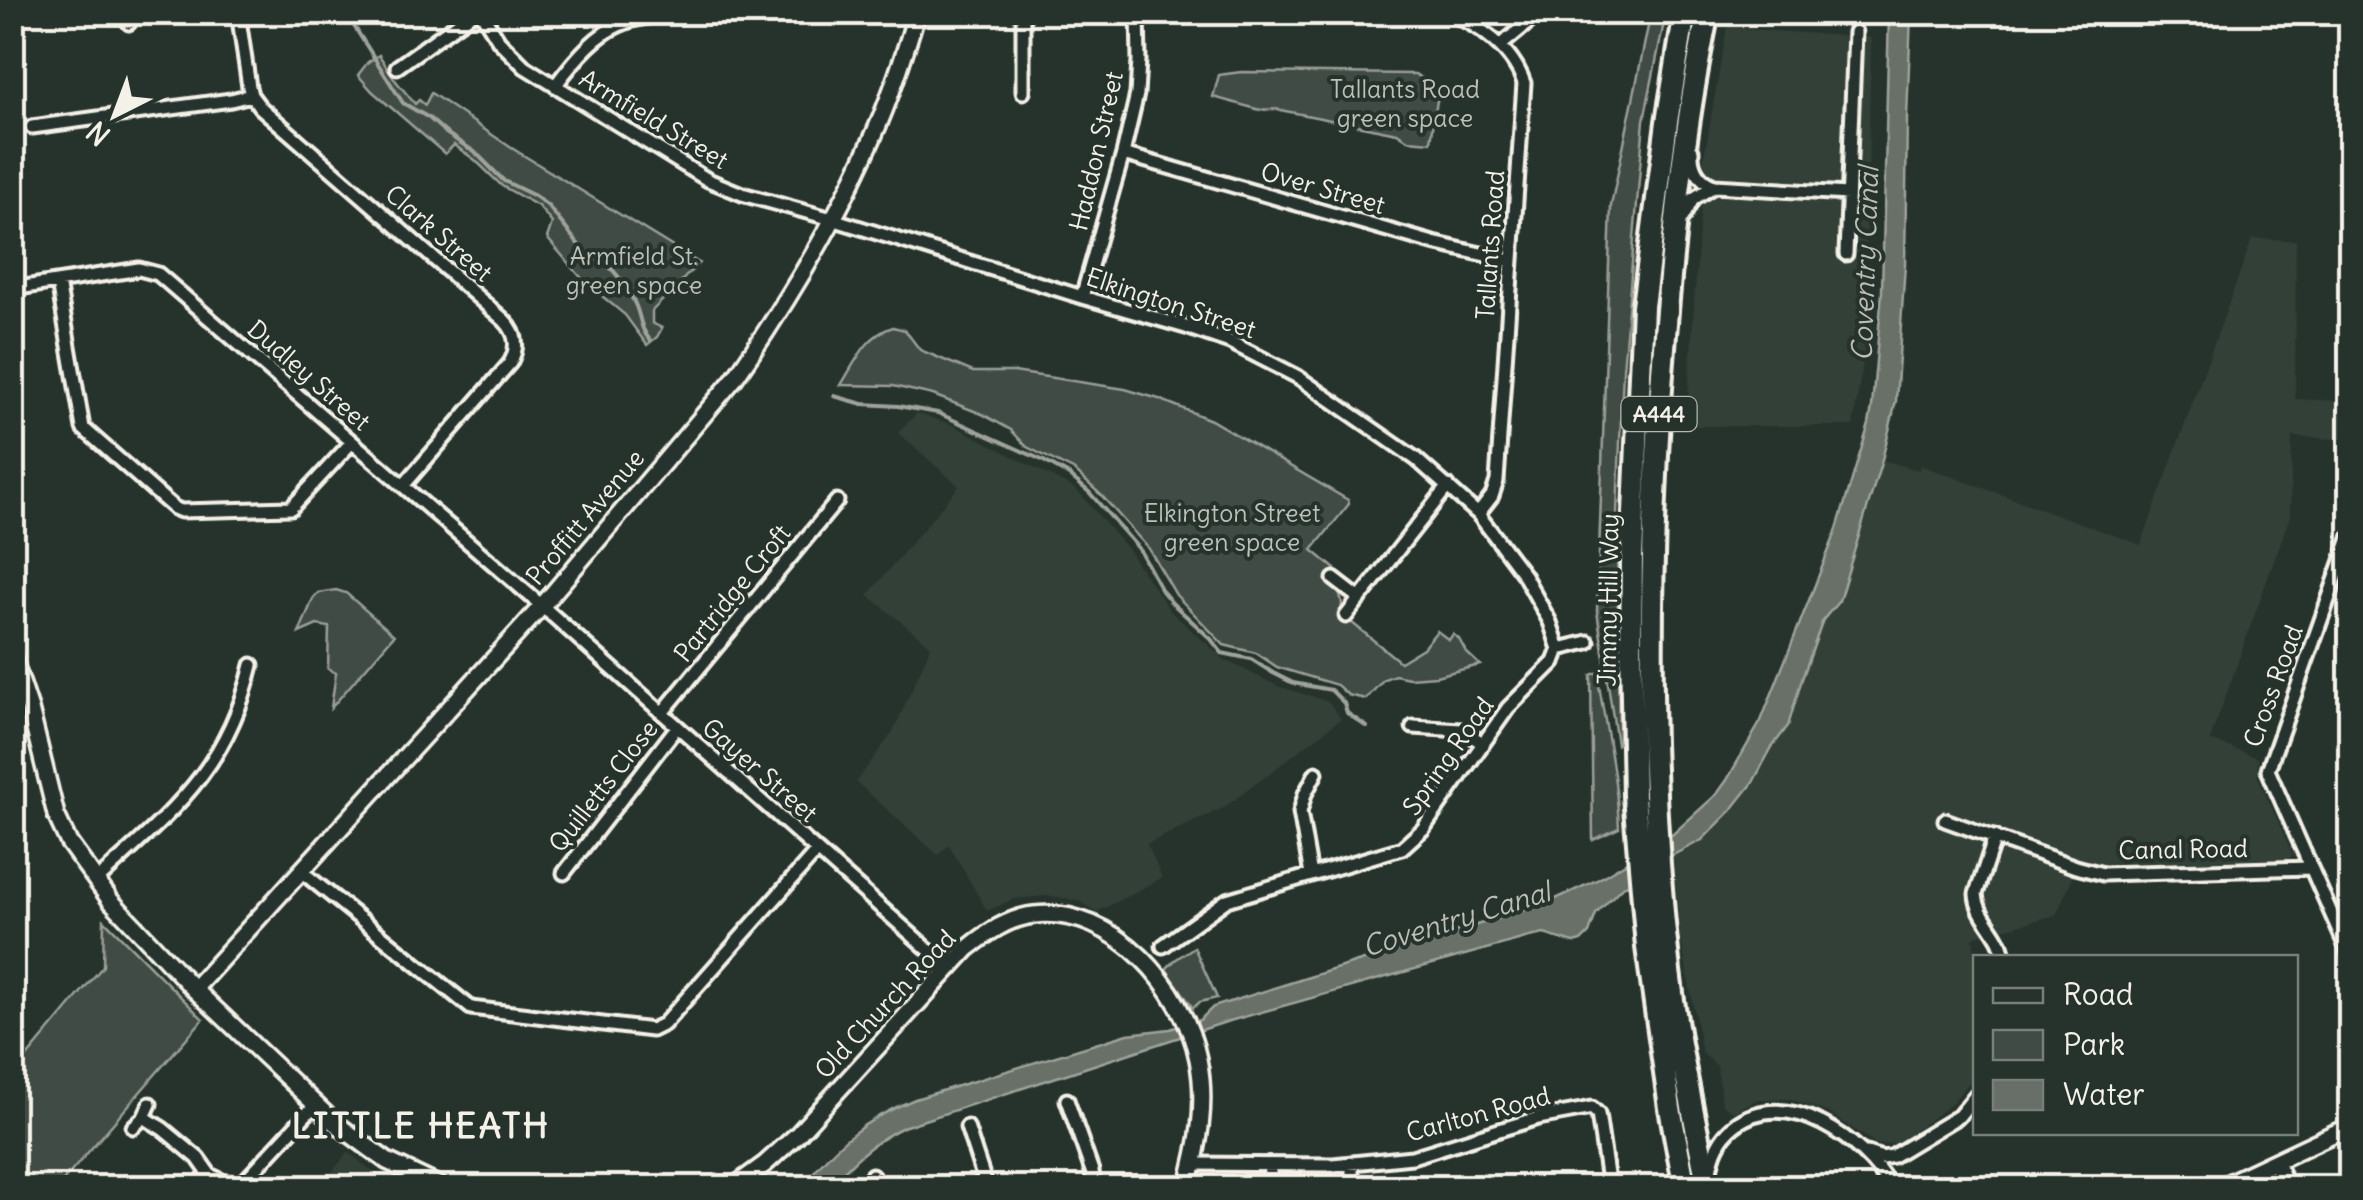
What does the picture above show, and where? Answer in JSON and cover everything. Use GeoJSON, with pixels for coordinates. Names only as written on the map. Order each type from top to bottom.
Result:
{"type":"FeatureCollection","features":[{"type":"Feature","properties":{"kind":"highway","name":"Jimmy Hill Way"},"geometry":{"type":"LineString","coordinates":[[1684,12],[1643,306],[1631,650],[1642,890],[1660,1043],[1685,1188]]}},
{"type":"Feature","properties":{"kind":"highway","name":"Jimmy Hill Way"},"geometry":{"type":"LineString","coordinates":[[1708,12],[1696,72],[1674,247],[1658,428],[1652,688],[1661,876],[1675,1019],[1709,1188]]}},
{"type":"Feature","properties":{"kind":"main road","name":"Proffitt Avenue"},"geometry":{"type":"LineString","coordinates":[[194,989],[542,606],[734,379],[832,219],[879,122],[917,12]]}},
{"type":"Feature","properties":{"kind":"main road"},"geometry":{"type":"LineString","coordinates":[[12,655],[30,709],[56,816],[96,881],[194,989],[314,1104],[369,1150],[444,1188]]}},
{"type":"Feature","properties":{"kind":"main road","name":"Old Church Road"},"geometry":{"type":"LineString","coordinates":[[732,1188],[798,1134],[948,967],[988,932],[1032,915],[1056,914],[1079,919],[1123,943],[1152,970],[1177,1004],[1190,1032],[1201,1078],[1202,1120],[1187,1188]]}},
{"type":"Feature","properties":{"kind":"main road"},"geometry":{"type":"LineString","coordinates":[[2218,1188],[2350,1126]]}},
{"type":"Feature","properties":{"kind":"main road"},"geometry":{"type":"LineString","coordinates":[[2275,1162],[2287,1188]]}},
{"type":"Feature","properties":{"kind":"street"},"geometry":{"type":"LineString","coordinates":[[32,128],[251,95],[238,12]]}},
{"type":"Feature","properties":{"kind":"street"},"geometry":{"type":"LineString","coordinates":[[397,66],[478,12]]}},
{"type":"Feature","properties":{"kind":"street","name":"Armfield Street"},"geometry":{"type":"LineString","coordinates":[[478,12],[510,54],[708,180],[742,194],[832,219]]}},
{"type":"Feature","properties":{"kind":"street"},"geometry":{"type":"LineString","coordinates":[[555,86],[586,47],[623,21],[643,16],[715,12]]}},
{"type":"Feature","properties":{"kind":"street"},"geometry":{"type":"LineString","coordinates":[[1023,12],[1023,92]]}},
{"type":"Feature","properties":{"kind":"street","name":"Haddon Street"},"geometry":{"type":"LineString","coordinates":[[1082,298],[1136,94],[1138,12]]}},
{"type":"Feature","properties":{"kind":"street","name":"Tallants Road"},"geometry":{"type":"LineString","coordinates":[[1446,12],[1483,31],[1500,46],[1519,69],[1524,83],[1497,480],[1492,496],[1478,514]]}},
{"type":"Feature","properties":{"kind":"street"},"geometry":{"type":"LineString","coordinates":[[1500,46],[1541,12]]}},
{"type":"Feature","properties":{"kind":"street"},"geometry":{"type":"LineString","coordinates":[[1846,254],[1855,32]]}},
{"type":"Feature","properties":{"kind":"street","name":"Jimmy Hill Way"},"geometry":{"type":"LineString","coordinates":[[1674,247],[1684,211],[1693,199],[1714,186],[1701,178],[1692,158],[1696,72]]}},
{"type":"Feature","properties":{"kind":"street","name":"Clark Street"},"geometry":{"type":"LineString","coordinates":[[251,95],[504,320],[515,336],[510,363],[403,486]]}},
{"type":"Feature","properties":{"kind":"street","name":"Over Street"},"geometry":{"type":"LineString","coordinates":[[1123,154],[1433,244],[1511,260]]}},
{"type":"Feature","properties":{"kind":"street"},"geometry":{"type":"LineString","coordinates":[[1714,186],[1848,194]]}},
{"type":"Feature","properties":{"kind":"street","name":"Elkington Street"},"geometry":{"type":"LineString","coordinates":[[832,219],[1186,327],[1257,354],[1298,377],[1387,437],[1478,514],[1524,576],[1550,622],[1559,649]]}},
{"type":"Feature","properties":{"kind":"street","name":"Dudley Street"},"geometry":{"type":"LineString","coordinates":[[12,290],[139,269],[158,274],[542,606]]}},
{"type":"Feature","properties":{"kind":"street"},"geometry":{"type":"LineString","coordinates":[[58,282],[83,428],[174,508],[291,508],[352,442]]}},
{"type":"Feature","properties":{"kind":"street"},"geometry":{"type":"LineString","coordinates":[[1346,616],[1448,486]]}},
{"type":"Feature","properties":{"kind":"street","name":"Partridge Croft"},"geometry":{"type":"LineString","coordinates":[[662,713],[837,501]]}},
{"type":"Feature","properties":{"kind":"street","name":"Cross Road"},"geometry":{"type":"LineString","coordinates":[[2350,538],[2268,765],[2268,774],[2350,956]]}},
{"type":"Feature","properties":{"kind":"street"},"geometry":{"type":"LineString","coordinates":[[1334,579],[1360,599]]}},
{"type":"Feature","properties":{"kind":"street","name":"Gayer Street"},"geometry":{"type":"LineString","coordinates":[[542,606],[948,967]]}},
{"type":"Feature","properties":{"kind":"street"},"geometry":{"type":"LineString","coordinates":[[1559,649],[1588,642]]}},
{"type":"Feature","properties":{"kind":"street","name":"Spring Road"},"geometry":{"type":"LineString","coordinates":[[1163,946],[1227,900],[1410,843],[1508,708],[1554,662],[1559,649]]}},
{"type":"Feature","properties":{"kind":"street"},"geometry":{"type":"LineString","coordinates":[[96,881],[186,796],[207,770],[237,715],[252,665]]}},
{"type":"Feature","properties":{"kind":"street","name":"Quilletts Close"},"geometry":{"type":"LineString","coordinates":[[564,873],[678,727]]}},
{"type":"Feature","properties":{"kind":"street"},"geometry":{"type":"LineString","coordinates":[[1412,727],[1461,730],[1483,743]]}},
{"type":"Feature","properties":{"kind":"street"},"geometry":{"type":"LineString","coordinates":[[1311,875],[1300,812],[1316,774]]}},
{"type":"Feature","properties":{"kind":"street","name":"Canal Road"},"geometry":{"type":"LineString","coordinates":[[1945,820],[2103,874],[2311,868]]}},
{"type":"Feature","properties":{"kind":"street"},"geometry":{"type":"LineString","coordinates":[[1995,837],[1976,902],[2001,941],[2003,955]]}},
{"type":"Feature","properties":{"kind":"street"},"geometry":{"type":"LineString","coordinates":[[301,871],[466,1006],[652,1030],[664,1024],[817,851]]}},
{"type":"Feature","properties":{"kind":"street"},"geometry":{"type":"LineString","coordinates":[[1862,1151],[1876,1157],[1893,1156],[1958,1116],[1973,1099]]}},
{"type":"Feature","properties":{"kind":"street"},"geometry":{"type":"LineString","coordinates":[[1066,1100],[1092,1171],[1094,1188]]}},
{"type":"Feature","properties":{"kind":"street"},"geometry":{"type":"LineString","coordinates":[[133,1127],[147,1110],[198,1158],[210,1175],[239,1186],[314,1104]]}},
{"type":"Feature","properties":{"kind":"street","name":"Carlton Road"},"geometry":{"type":"LineString","coordinates":[[1194,1164],[1352,1164],[1412,1157],[1538,1118],[1592,1108],[1598,1114],[1610,1188]]}},
{"type":"Feature","properties":{"kind":"street"},"geometry":{"type":"LineString","coordinates":[[1709,1188],[1714,1152],[1724,1137],[1738,1123],[1779,1111],[1800,1115],[1831,1129],[1862,1151],[1891,1188]]}},
{"type":"Feature","properties":{"kind":"street"},"geometry":{"type":"LineString","coordinates":[[967,1127],[987,1188]]}},
{"type":"Feature","properties":{"kind":"street"},"geometry":{"type":"LineString","coordinates":[[1891,1188],[1889,1166],[1893,1156]]}},
{"type":"Feature","properties":{"kind":"street"},"geometry":{"type":"LineString","coordinates":[[1352,1164],[1352,1188]]}},
{"type":"Feature","properties":{"kind":"street"},"geometry":{"type":"LineString","coordinates":[[1269,1165],[1272,1188]]}},
{"type":"Feature","properties":{"kind":"shaded area"},"geometry":{"type":"Polygon","coordinates":[[[1728,22],[1748,29],[1871,38],[1864,355],[1853,426],[1686,426],[1704,157],[1728,22]]]}},
{"type":"Feature","properties":{"kind":"shaded area"},"geometry":{"type":"Polygon","coordinates":[[[2252,239],[2296,240],[2295,399],[2339,401],[2345,397],[2343,439],[2292,437],[2290,516],[2210,740],[2258,758],[2257,775],[2293,855],[2289,859],[2077,867],[2056,915],[1973,937],[1973,1078],[1950,1105],[1898,1143],[1878,1145],[1829,1113],[1791,1099],[1758,1099],[1733,1112],[1722,1104],[1717,1066],[1702,1053],[1680,934],[1673,855],[1702,840],[1741,800],[1788,726],[1823,620],[1839,601],[1882,460],[1919,470],[1920,465],[2141,545],[2252,239]]]}},
{"type":"Feature","properties":{"kind":"shaded area"},"geometry":{"type":"Polygon","coordinates":[[[917,413],[953,425],[1077,490],[1128,550],[1171,612],[1225,660],[1280,687],[1328,701],[1341,719],[1225,807],[1147,844],[1162,878],[1097,912],[1079,901],[1046,896],[1014,899],[987,911],[949,845],[938,855],[856,782],[893,732],[931,646],[868,595],[959,486],[898,433],[917,413]]]}},
{"type":"Feature","properties":{"kind":"shaded area"},"geometry":{"type":"Polygon","coordinates":[[[348,1152],[392,1187],[320,1187],[348,1152]]]}},
{"type":"Feature","properties":{"kind":"green space"},"geometry":{"type":"Polygon","coordinates":[[[1651,12],[1666,13],[1644,120],[1623,370],[1617,513],[1617,744],[1597,611],[1611,206],[1651,12]]]}},
{"type":"Feature","properties":{"kind":"green space","name":"Armfield St. green space"},"geometry":{"type":"Polygon","coordinates":[[[379,55],[415,104],[419,100],[425,105],[431,93],[510,147],[699,263],[652,311],[652,323],[662,328],[657,337],[647,345],[625,315],[585,282],[547,238],[552,223],[538,206],[502,186],[454,145],[445,154],[372,91],[358,75],[379,55]]]}},
{"type":"Feature","properties":{"kind":"green space","name":"Tallants Road green space"},"geometry":{"type":"Polygon","coordinates":[[[1415,74],[1434,85],[1452,88],[1454,97],[1437,100],[1431,142],[1408,140],[1397,133],[1275,109],[1260,110],[1213,97],[1219,75],[1415,74]]]}},
{"type":"Feature","properties":{"kind":"green space","name":"Elkington Street green space"},"geometry":{"type":"Polygon","coordinates":[[[893,327],[905,330],[920,350],[973,372],[1014,372],[1125,389],[1211,420],[1348,500],[1349,504],[1312,550],[1335,569],[1327,581],[1341,599],[1340,613],[1400,662],[1423,648],[1437,631],[1449,640],[1453,634],[1480,665],[1436,676],[1395,675],[1384,679],[1366,699],[1348,695],[1337,685],[1277,667],[1256,653],[1224,645],[1176,595],[1149,549],[1075,471],[1027,447],[1011,430],[982,414],[933,395],[893,386],[841,385],[868,343],[893,327]]]}},
{"type":"Feature","properties":{"kind":"green space"},"geometry":{"type":"Polygon","coordinates":[[[318,593],[346,593],[394,635],[331,708],[336,673],[328,669],[329,627],[317,625],[299,633],[318,593]]]}},
{"type":"Feature","properties":{"kind":"green space"},"geometry":{"type":"Polygon","coordinates":[[[1597,673],[1619,828],[1593,840],[1591,675],[1597,673]]]}},
{"type":"Feature","properties":{"kind":"green space"},"geometry":{"type":"Polygon","coordinates":[[[104,920],[203,1019],[58,1187],[13,1187],[13,1074],[103,966],[104,920]]]}},
{"type":"Feature","properties":{"kind":"green space"},"geometry":{"type":"Polygon","coordinates":[[[1194,947],[1217,998],[1193,1008],[1166,969],[1194,947]]]}},
{"type":"Feature","properties":{"kind":"water"},"geometry":{"type":"Polygon","coordinates":[[[1889,13],[1911,13],[1905,264],[1896,401],[1839,601],[1823,620],[1788,726],[1730,812],[1702,840],[1620,889],[1596,914],[1589,933],[1581,941],[1574,943],[1544,934],[1529,937],[1226,1022],[903,1127],[863,1153],[829,1187],[801,1188],[851,1135],[915,1099],[1128,1034],[1170,1029],[1200,1020],[1213,1007],[1547,903],[1597,880],[1673,834],[1717,794],[1761,721],[1836,532],[1869,424],[1882,292],[1889,13]]]}},
{"type":"Feature","properties":{"kind":"waterway"},"geometry":{"type":"LineString","coordinates":[[345,12],[403,103],[476,153],[504,181],[548,206],[586,254],[615,272],[633,300],[650,340]]}},
{"type":"Feature","properties":{"kind":"waterway"},"geometry":{"type":"LineString","coordinates":[[834,396],[863,404],[938,413],[1069,475],[1139,549],[1172,603],[1222,653],[1251,659],[1293,683],[1331,690],[1344,703],[1347,713],[1367,727]]}},
{"type":"Feature","properties":{"kind":"district","name":"LITTLE HEATH"},"geometry":{"type":"Point","coordinates":[421,1125]}},
{"type":"Feature","properties":{"kind":"water label","name":"Coventry Canal"},"geometry":{"type":"Point","coordinates":[1865,264]}},
{"type":"Feature","properties":{"kind":"water label","name":"Coventry Canal"},"geometry":{"type":"Point","coordinates":[1456,919]}}]}
